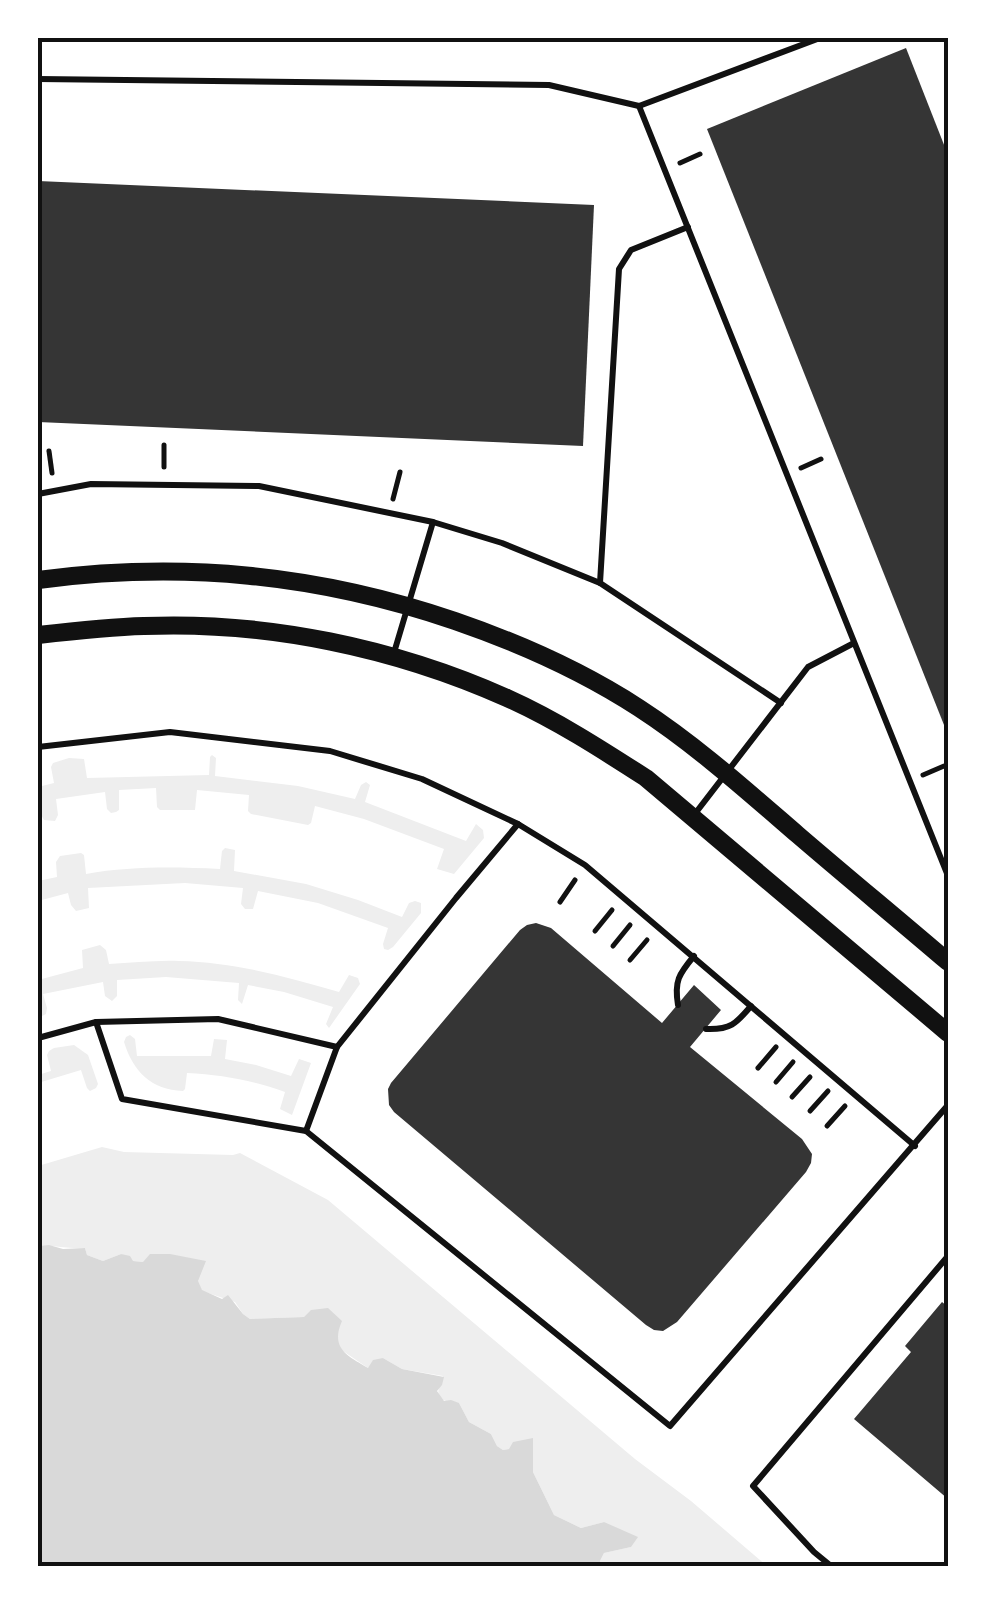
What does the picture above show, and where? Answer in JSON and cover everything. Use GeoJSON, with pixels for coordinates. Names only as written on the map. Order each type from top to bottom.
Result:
{"type":"FeatureCollection","features":[{"type":"Feature","properties":{"kind":"street"},"geometry":{"type":"LineString","coordinates":[[38,580],[80,574],[201,572],[291,580],[408,605],[492,634],[591,680],[668,728],[948,962]]}},
{"type":"Feature","properties":{"kind":"street"},"geometry":{"type":"LineString","coordinates":[[38,635],[199,626],[314,638],[393,657],[508,699],[555,722],[646,778],[948,1034]]}},
{"type":"Feature","properties":{"kind":"lane"},"geometry":{"type":"LineString","coordinates":[[38,78],[549,85],[639,106],[820,38]]}},
{"type":"Feature","properties":{"kind":"lane"},"geometry":{"type":"LineString","coordinates":[[639,106],[948,876]]}},
{"type":"Feature","properties":{"kind":"lane"},"geometry":{"type":"LineString","coordinates":[[600,582],[619,269],[631,250],[688,227]]}},
{"type":"Feature","properties":{"kind":"lane"},"geometry":{"type":"LineString","coordinates":[[38,494],[91,484],[259,486],[433,522],[502,543],[600,582],[780,703]]}},
{"type":"Feature","properties":{"kind":"lane"},"geometry":{"type":"LineString","coordinates":[[393,657],[433,522]]}},
{"type":"Feature","properties":{"kind":"lane"},"geometry":{"type":"LineString","coordinates":[[693,816],[808,668],[854,643]]}},
{"type":"Feature","properties":{"kind":"lane"},"geometry":{"type":"LineString","coordinates":[[38,748],[170,732],[330,751],[422,780],[518,824],[585,865],[915,1146]]}},
{"type":"Feature","properties":{"kind":"lane"},"geometry":{"type":"LineString","coordinates":[[306,1131],[337,1047],[518,824]]}},
{"type":"Feature","properties":{"kind":"lane"},"geometry":{"type":"LineString","coordinates":[[678,1005],[675,989],[680,972],[694,956]]}},
{"type":"Feature","properties":{"kind":"lane"},"geometry":{"type":"LineString","coordinates":[[706,1028],[724,1030],[751,1006]]}},
{"type":"Feature","properties":{"kind":"lane"},"geometry":{"type":"LineString","coordinates":[[38,1038],[96,1022],[218,1018],[337,1047]]}},
{"type":"Feature","properties":{"kind":"lane"},"geometry":{"type":"LineString","coordinates":[[96,1022],[122,1098],[306,1131],[670,1426],[948,1105]]}},
{"type":"Feature","properties":{"kind":"lane"},"geometry":{"type":"LineString","coordinates":[[831,1566],[752,1486],[945,1266],[948,1256]]}},
{"type":"Feature","properties":{"kind":"path"},"geometry":{"type":"LineString","coordinates":[[680,163],[700,154]]}},
{"type":"Feature","properties":{"kind":"path"},"geometry":{"type":"LineString","coordinates":[[164,445],[164,466]]}},
{"type":"Feature","properties":{"kind":"path"},"geometry":{"type":"LineString","coordinates":[[49,452],[52,472]]}},
{"type":"Feature","properties":{"kind":"path"},"geometry":{"type":"LineString","coordinates":[[802,467],[821,458]]}},
{"type":"Feature","properties":{"kind":"path"},"geometry":{"type":"LineString","coordinates":[[394,492],[400,472]]}},
{"type":"Feature","properties":{"kind":"path"},"geometry":{"type":"LineString","coordinates":[[925,774],[944,766]]}},
{"type":"Feature","properties":{"kind":"path"},"geometry":{"type":"LineString","coordinates":[[560,902],[574,882]]}},
{"type":"Feature","properties":{"kind":"path"},"geometry":{"type":"LineString","coordinates":[[595,931],[611,912]]}},
{"type":"Feature","properties":{"kind":"path"},"geometry":{"type":"LineString","coordinates":[[613,946],[628,927]]}},
{"type":"Feature","properties":{"kind":"path"},"geometry":{"type":"LineString","coordinates":[[630,960],[646,942]]}},
{"type":"Feature","properties":{"kind":"path"},"geometry":{"type":"LineString","coordinates":[[758,1068],[774,1050]]}},
{"type":"Feature","properties":{"kind":"path"},"geometry":{"type":"LineString","coordinates":[[776,1082],[791,1064]]}},
{"type":"Feature","properties":{"kind":"path"},"geometry":{"type":"LineString","coordinates":[[792,1097],[808,1079]]}},
{"type":"Feature","properties":{"kind":"path"},"geometry":{"type":"LineString","coordinates":[[810,1111],[826,1093]]}},
{"type":"Feature","properties":{"kind":"path"},"geometry":{"type":"LineString","coordinates":[[827,1126],[843,1108]]}},
{"type":"Feature","properties":{"kind":"shaded area"},"geometry":{"type":"Polygon","coordinates":[[[212,755],[216,758],[215,776],[298,786],[355,799],[366,782],[370,785],[365,802],[466,841],[476,824],[483,830],[484,838],[454,874],[437,869],[444,849],[364,819],[315,806],[308,825],[251,814],[249,795],[197,790],[195,810],[160,810],[156,788],[119,790],[116,812],[107,809],[105,792],[56,799],[55,821],[44,820],[39,811],[38,787],[54,783],[53,763],[84,759],[87,778],[209,775],[212,755]]]}},
{"type":"Feature","properties":{"kind":"shaded area"},"geometry":{"type":"Polygon","coordinates":[[[225,848],[235,850],[234,871],[306,884],[402,917],[409,903],[415,901],[421,903],[421,913],[388,950],[383,944],[388,928],[318,903],[258,891],[253,909],[245,909],[241,904],[243,888],[185,883],[88,888],[89,908],[76,911],[68,893],[38,901],[38,881],[57,877],[56,862],[60,856],[84,855],[86,874],[153,868],[220,869],[225,848]]]}},
{"type":"Feature","properties":{"kind":"shaded area"},"geometry":{"type":"Polygon","coordinates":[[[100,945],[106,950],[109,964],[220,964],[339,992],[349,975],[358,978],[360,984],[329,1028],[326,1024],[333,1007],[248,985],[242,1004],[238,1000],[239,983],[166,977],[117,980],[117,996],[112,1001],[105,996],[103,982],[43,994],[46,1014],[38,1018],[38,980],[83,968],[82,950],[100,945]]]}},
{"type":"Feature","properties":{"kind":"shaded area"},"geometry":{"type":"Polygon","coordinates":[[[130,1035],[135,1039],[137,1056],[211,1056],[214,1039],[227,1040],[225,1059],[291,1076],[299,1059],[311,1063],[292,1115],[280,1109],[285,1092],[249,1081],[187,1073],[183,1091],[153,1083],[138,1070],[128,1052],[124,1042],[130,1035]]]}},
{"type":"Feature","properties":{"kind":"shaded area"},"geometry":{"type":"Polygon","coordinates":[[[74,1045],[88,1055],[96,1088],[87,1088],[81,1070],[38,1083],[38,1075],[51,1071],[49,1051],[74,1045]]]}},
{"type":"Feature","properties":{"kind":"shaded area"},"geometry":{"type":"Polygon","coordinates":[[[102,1147],[124,1152],[240,1153],[328,1200],[767,1566],[601,1566],[604,1553],[631,1547],[604,1522],[581,1528],[554,1515],[533,1472],[509,1449],[497,1446],[491,1434],[469,1422],[459,1403],[439,1397],[443,1376],[402,1369],[383,1358],[368,1368],[340,1349],[336,1334],[304,1317],[250,1319],[235,1302],[202,1291],[198,1282],[121,1254],[103,1261],[87,1255],[85,1248],[38,1246],[38,1166],[102,1147]]]}},
{"type":"Feature","properties":{"kind":"shaded area"},"geometry":{"type":"Polygon","coordinates":[[[38,1246],[85,1248],[87,1255],[103,1261],[121,1254],[143,1262],[150,1254],[170,1254],[206,1261],[198,1281],[202,1290],[222,1299],[228,1295],[250,1319],[304,1317],[311,1310],[328,1308],[342,1321],[339,1345],[353,1359],[368,1368],[373,1360],[383,1358],[402,1369],[444,1377],[437,1391],[444,1401],[459,1403],[469,1422],[491,1434],[503,1450],[513,1442],[533,1438],[533,1472],[554,1515],[581,1528],[604,1522],[638,1537],[631,1547],[604,1553],[601,1566],[38,1566],[38,1246]]]}},
{"type":"Feature","properties":{"kind":"building"},"geometry":{"type":"Polygon","coordinates":[[[906,48],[948,155],[948,735],[707,129],[906,48]]]}},
{"type":"Feature","properties":{"kind":"building"},"geometry":{"type":"Polygon","coordinates":[[[38,181],[594,205],[583,446],[38,422],[38,181]]]}},
{"type":"Feature","properties":{"kind":"building"},"geometry":{"type":"Polygon","coordinates":[[[536,923],[551,928],[662,1023],[694,985],[721,1010],[690,1047],[802,1139],[812,1154],[806,1172],[677,1322],[663,1331],[646,1325],[389,1105],[391,1083],[520,930],[536,923]]]}},
{"type":"Feature","properties":{"kind":"building"},"geometry":{"type":"Polygon","coordinates":[[[942,1302],[948,1307],[948,1499],[854,1419],[911,1352],[905,1346],[942,1302]]]}}]}
